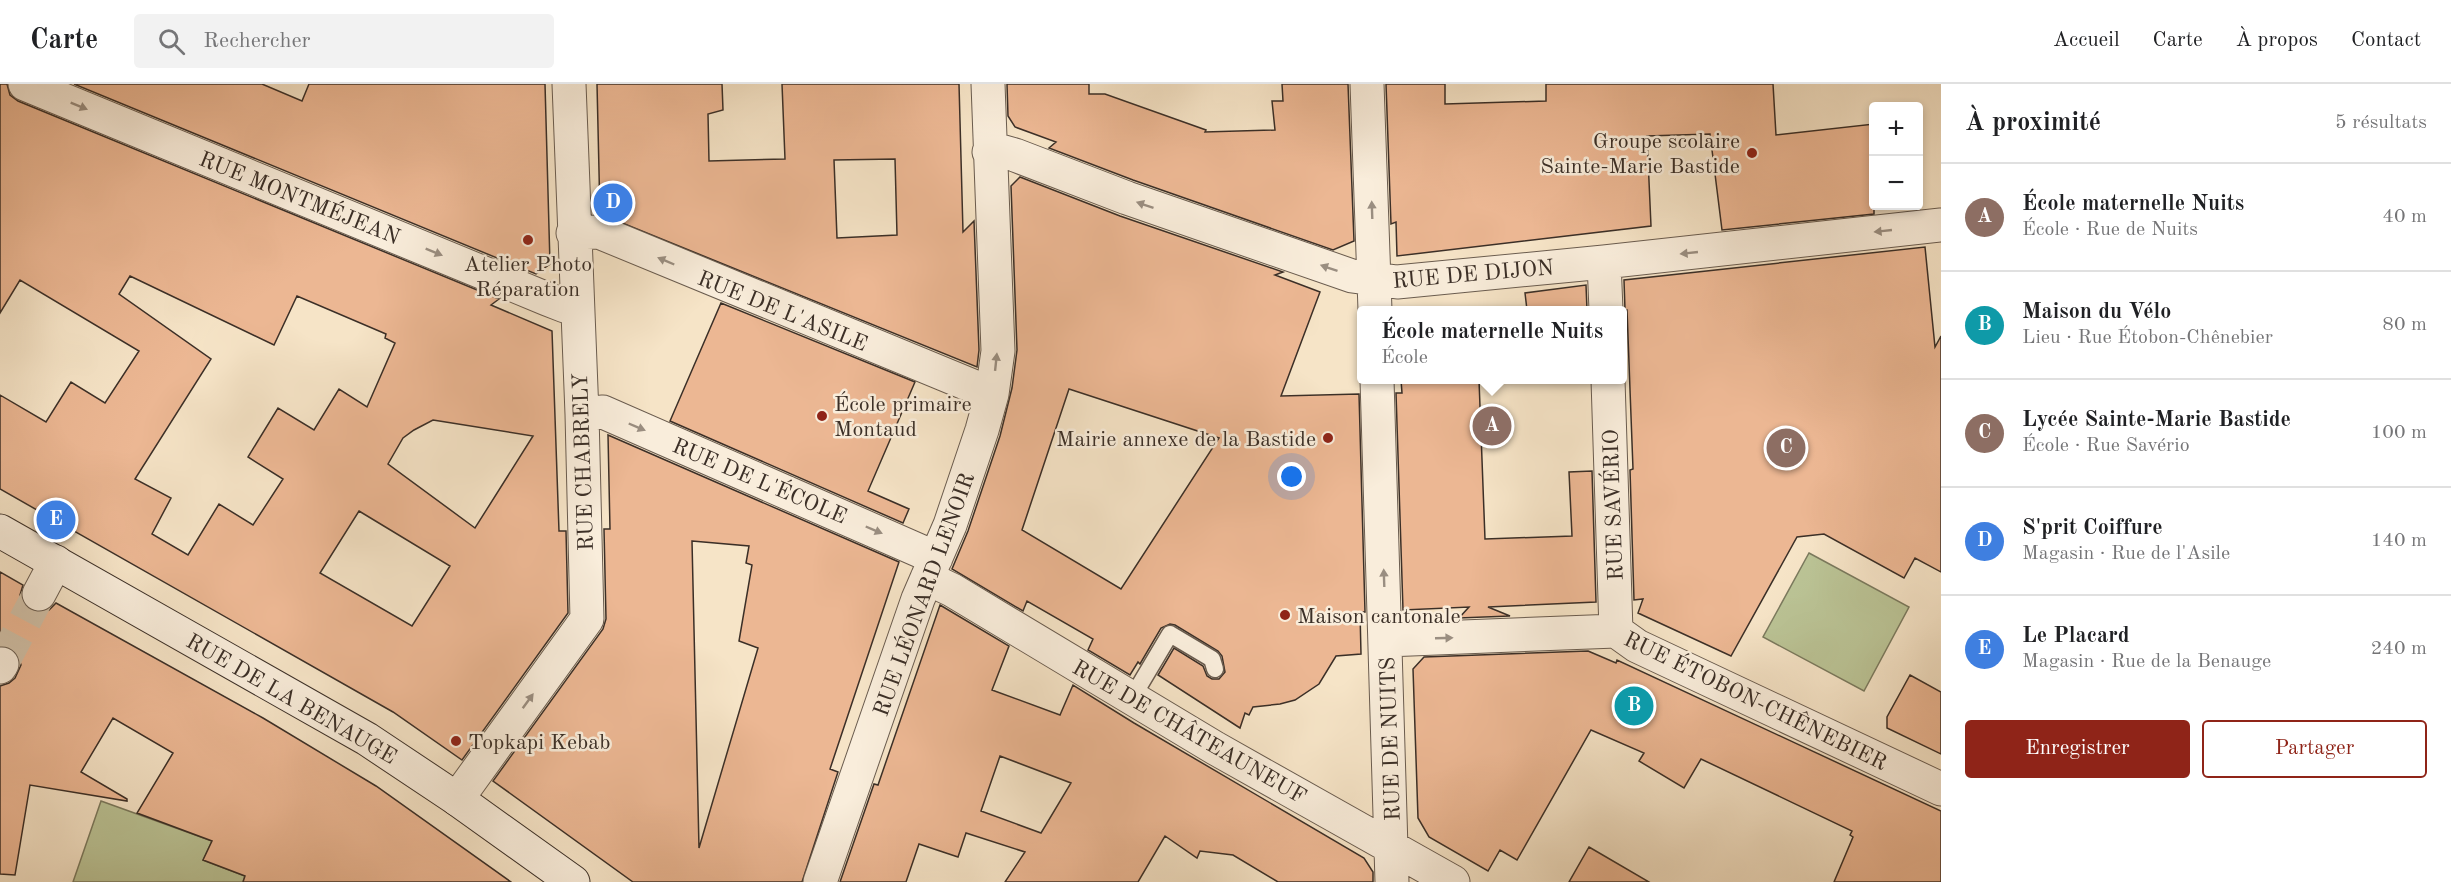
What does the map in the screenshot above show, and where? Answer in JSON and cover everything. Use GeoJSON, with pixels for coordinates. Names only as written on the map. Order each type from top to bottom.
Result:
{"type":"FeatureCollection","features":[{"type":"Feature","properties":{"kind":"street","name":"RUE MONTMÉJEAN"},"geometry":{"type":"LineString","coordinates":[[25,84],[547,299],[565,306],[576,306]]}},
{"type":"Feature","properties":{"kind":"street","name":"RUE CHABRELY"},"geometry":{"type":"LineString","coordinates":[[457,800],[586,619],[582,414],[573,233],[569,84]]}},
{"type":"Feature","properties":{"kind":"street","name":"RUE LÉONARD LENOIR"},"geometry":{"type":"LineString","coordinates":[[820,882],[971,462],[992,394],[998,351],[988,84]]}},
{"type":"Feature","properties":{"kind":"street"},"geometry":{"type":"LineString","coordinates":[[1367,84],[1375,296]]}},
{"type":"Feature","properties":{"kind":"street","name":"RUE DE DIJON"},"geometry":{"type":"LineString","coordinates":[[989,152],[1001,151],[1016,155],[1127,198],[1353,276],[1375,296],[1397,282],[1941,225]]}},
{"type":"Feature","properties":{"kind":"street","name":"RUE DE L'ASILE"},"geometry":{"type":"LineString","coordinates":[[573,233],[599,232],[992,394]]}},
{"type":"Feature","properties":{"kind":"street"},"geometry":{"type":"LineString","coordinates":[[1604,262],[1606,306]]}},
{"type":"Feature","properties":{"kind":"street","name":"RUE DE NUITS"},"geometry":{"type":"LineString","coordinates":[[1377,384],[1392,882]]}},
{"type":"Feature","properties":{"kind":"street","name":"RUE SAVÉRIO"},"geometry":{"type":"LineString","coordinates":[[1608,384],[1616,631]]}},
{"type":"Feature","properties":{"kind":"street","name":"RUE DE L'ÉCOLE"},"geometry":{"type":"LineString","coordinates":[[582,414],[603,412],[932,568]]}},
{"type":"Feature","properties":{"kind":"street","name":"RUE DE LA BENAUGE"},"geometry":{"type":"LineString","coordinates":[[0,531],[367,739],[573,882]]}},
{"type":"Feature","properties":{"kind":"street"},"geometry":{"type":"LineString","coordinates":[[39,594],[56,562]]}},
{"type":"Feature","properties":{"kind":"street","name":"RUE DE CHÂTEAUNEUF"},"geometry":{"type":"LineString","coordinates":[[932,568],[952,590],[1215,748],[1453,882]]}},
{"type":"Feature","properties":{"kind":"street","name":"RUE ÉTOBON-CHÊNEBIER"},"geometry":{"type":"LineString","coordinates":[[1386,640],[1616,631],[1636,646],[1941,789]]}},
{"type":"Feature","properties":{"kind":"lane"},"geometry":{"type":"LineString","coordinates":[[1132,698],[1170,634],[1212,659],[1215,669]]}},
{"type":"Feature","properties":{"kind":"green space"},"geometry":{"type":"Polygon","coordinates":[[[1809,553],[1909,607],[1864,691],[1763,637],[1809,553]]]}},
{"type":"Feature","properties":{"kind":"green space"},"geometry":{"type":"Polygon","coordinates":[[[101,801],[212,841],[203,860],[245,876],[243,882],[73,882],[101,801]]]}},
{"type":"Feature","properties":{"kind":"building"},"geometry":{"type":"Polygon","coordinates":[[[0,84],[7,84],[10,95],[18,101],[499,299],[491,305],[552,331],[559,531],[566,531],[568,613],[462,760],[393,712],[0,489],[0,395],[46,422],[71,382],[105,403],[139,351],[20,280],[0,313],[0,84]],[[130,276],[119,294],[211,359],[135,479],[171,498],[152,534],[188,555],[219,504],[253,525],[283,479],[248,457],[278,408],[314,430],[339,389],[367,407],[395,343],[385,338],[386,334],[297,296],[274,345],[130,276]],[[433,420],[403,438],[388,464],[475,528],[533,436],[433,420]],[[359,511],[320,573],[412,626],[450,566],[359,511]]]}},
{"type":"Feature","properties":{"kind":"building"},"geometry":{"type":"Polygon","coordinates":[[[74,84],[262,84],[302,101],[309,84],[545,84],[550,264],[536,274],[74,84]]]}},
{"type":"Feature","properties":{"kind":"building"},"geometry":{"type":"Polygon","coordinates":[[[597,84],[722,84],[723,110],[708,114],[709,161],[785,159],[782,84],[959,84],[963,232],[974,221],[979,350],[977,367],[600,214],[597,84]],[[895,159],[834,160],[837,238],[897,235],[895,159]]]}},
{"type":"Feature","properties":{"kind":"building"},"geometry":{"type":"Polygon","coordinates":[[[1007,84],[1089,84],[1089,94],[1105,94],[1206,130],[1205,132],[1275,130],[1272,101],[1283,101],[1282,84],[1348,84],[1354,241],[1333,250],[1049,148],[1056,142],[1015,127],[1008,116],[1007,84]]]}},
{"type":"Feature","properties":{"kind":"building"},"geometry":{"type":"Polygon","coordinates":[[[1386,84],[1445,84],[1445,104],[1546,101],[1546,84],[1773,84],[1776,135],[1869,125],[1869,210],[1874,210],[1874,214],[1722,230],[1710,134],[1647,136],[1651,226],[1397,256],[1396,222],[1391,224],[1386,84]]]}},
{"type":"Feature","properties":{"kind":"building"},"geometry":{"type":"Polygon","coordinates":[[[1020,177],[1120,216],[1283,272],[1275,275],[1320,292],[1281,396],[1359,394],[1365,612],[1360,612],[1361,654],[1336,656],[1319,684],[1295,700],[1253,707],[1249,715],[1245,713],[1240,728],[1158,675],[1174,648],[1203,666],[1207,676],[1212,679],[1219,679],[1225,672],[1222,656],[1218,651],[1175,625],[1170,624],[1161,628],[1140,664],[1138,662],[1130,675],[1088,650],[1093,639],[1027,601],[1023,611],[952,569],[968,531],[1000,436],[1012,388],[1017,350],[1011,186],[1020,177]],[[1069,389],[1022,530],[1121,589],[1219,438],[1069,389]]]}},
{"type":"Feature","properties":{"kind":"building"},"geometry":{"type":"Polygon","coordinates":[[[1925,247],[1935,347],[1941,336],[1941,572],[1915,558],[1904,578],[1824,534],[1797,537],[1731,656],[1638,613],[1643,599],[1634,600],[1630,470],[1633,469],[1624,280],[1925,247]]]}},
{"type":"Feature","properties":{"kind":"building"},"geometry":{"type":"Polygon","coordinates":[[[1586,285],[1587,306],[1527,306],[1525,293],[1586,285]]]}},
{"type":"Feature","properties":{"kind":"building","name":"École primaire Montaud"},"geometry":{"type":"Polygon","coordinates":[[[721,303],[915,382],[868,491],[909,509],[903,523],[670,421],[721,303]]]}},
{"type":"Feature","properties":{"kind":"building"},"geometry":{"type":"Polygon","coordinates":[[[1401,384],[1479,384],[1485,539],[1572,536],[1569,472],[1592,471],[1596,602],[1488,607],[1510,616],[1459,618],[1469,607],[1403,610],[1396,393],[1402,393],[1401,384]]]}},
{"type":"Feature","properties":{"kind":"building"},"geometry":{"type":"Polygon","coordinates":[[[608,435],[899,562],[830,769],[838,772],[802,882],[633,882],[493,781],[603,629],[606,619],[604,529],[610,529],[608,435]],[[692,541],[699,848],[758,648],[739,641],[752,565],[746,563],[749,546],[692,541]]]}},
{"type":"Feature","properties":{"kind":"building"},"geometry":{"type":"Polygon","coordinates":[[[0,572],[23,585],[20,595],[23,604],[30,610],[40,613],[49,610],[56,603],[263,718],[376,786],[511,882],[243,882],[245,876],[203,860],[212,841],[137,813],[173,753],[113,718],[81,772],[127,801],[30,785],[15,875],[0,874],[0,686],[15,678],[21,665],[13,649],[0,646],[0,572]]]}},
{"type":"Feature","properties":{"kind":"building"},"geometry":{"type":"Polygon","coordinates":[[[940,605],[1009,646],[992,690],[1060,715],[1073,685],[1364,858],[1373,872],[1373,882],[1278,882],[1233,855],[1200,851],[1197,858],[1165,836],[1138,882],[1005,882],[1025,852],[966,833],[958,857],[919,844],[906,882],[840,882],[874,784],[878,785],[940,605]],[[1000,756],[981,811],[1041,833],[1071,783],[1000,756]]]}},
{"type":"Feature","properties":{"kind":"building"},"geometry":{"type":"Polygon","coordinates":[[[1588,651],[1616,663],[1617,660],[1941,811],[1941,882],[1834,882],[1853,837],[1850,835],[1852,831],[1701,759],[1684,788],[1639,761],[1644,753],[1591,730],[1517,860],[1500,850],[1488,871],[1429,837],[1418,818],[1413,669],[1424,657],[1588,651]]]}},
{"type":"Feature","properties":{"kind":"building"},"geometry":{"type":"Polygon","coordinates":[[[1910,675],[1941,692],[1941,754],[1887,728],[1887,717],[1910,675]]]}},
{"type":"Feature","properties":{"kind":"building"},"geometry":{"type":"Polygon","coordinates":[[[1589,847],[1649,882],[1569,882],[1589,847]]]}},
{"type":"Feature","properties":{"kind":"tunnel"},"geometry":{"type":"LineString","coordinates":[[2,664],[39,594]]}},
{"type":"Feature","properties":{"kind":"place","name":"Groupe scolaire Sainte-Marie Bastide"},"geometry":{"type":"Point","coordinates":[1752,153]}},
{"type":"Feature","properties":{"kind":"place","name":"S'prit Coiffure"},"geometry":{"type":"Point","coordinates":[613,203]}},
{"type":"Feature","properties":{"kind":"place","name":"Atelier Photo Réparation"},"geometry":{"type":"Point","coordinates":[528,240]}},
{"type":"Feature","properties":{"kind":"place","name":"École primaire Montaud"},"geometry":{"type":"Point","coordinates":[822,416]}},
{"type":"Feature","properties":{"kind":"place","name":"École maternelle Nuits"},"geometry":{"type":"Point","coordinates":[1492,426]}},
{"type":"Feature","properties":{"kind":"place","name":"Mairie annexe de la Bastide"},"geometry":{"type":"Point","coordinates":[1328,438]}},
{"type":"Feature","properties":{"kind":"place","name":"Lycée Sainte-Marie Bastide"},"geometry":{"type":"Point","coordinates":[1786,448]}},
{"type":"Feature","properties":{"kind":"place","name":"Le Placard"},"geometry":{"type":"Point","coordinates":[56,520]}},
{"type":"Feature","properties":{"kind":"place","name":"Maison cantonale"},"geometry":{"type":"Point","coordinates":[1285,615]}},
{"type":"Feature","properties":{"kind":"place","name":"Maison du Vélo"},"geometry":{"type":"Point","coordinates":[1634,706]}},
{"type":"Feature","properties":{"kind":"place","name":"Topkapi Kebab"},"geometry":{"type":"Point","coordinates":[456,741]}}]}
